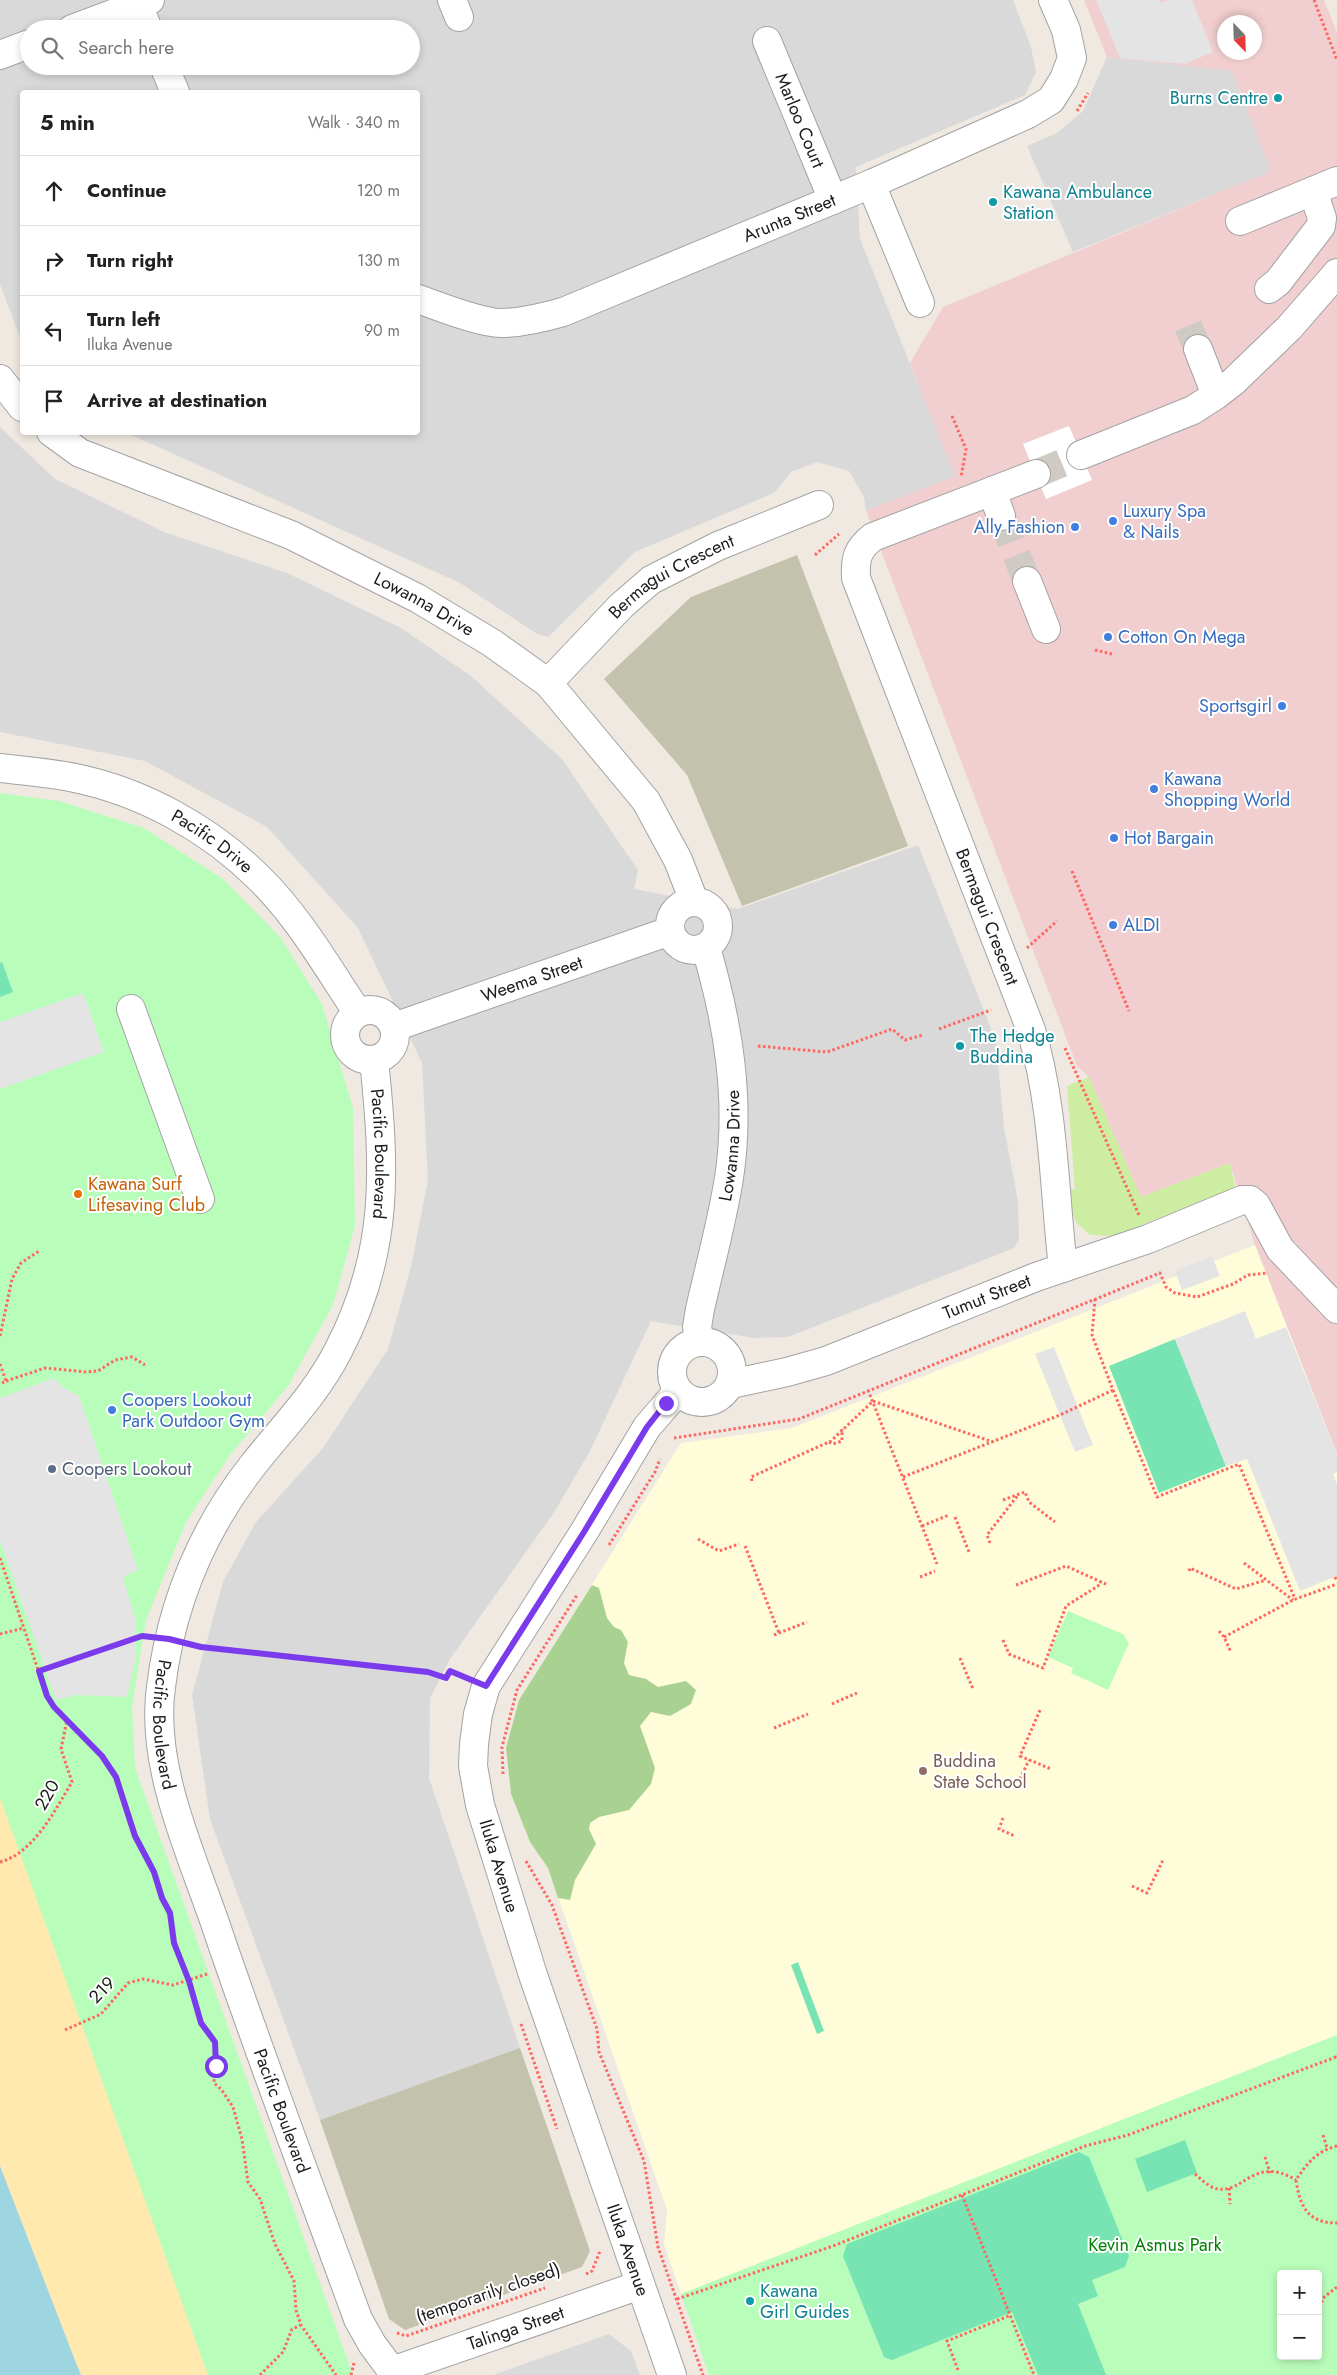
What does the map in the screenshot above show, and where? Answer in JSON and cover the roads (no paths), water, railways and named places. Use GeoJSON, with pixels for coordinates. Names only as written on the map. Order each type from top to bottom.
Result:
{"type":"FeatureCollection","features":[{"type":"Feature","properties":{"kind":"street","name":"Arunta Street"},"geometry":{"type":"LineString","coordinates":[[420,300],[451,311],[499,323],[531,321],[563,312],[871,184],[1028,114],[1050,100],[1064,79],[1072,58],[1066,30],[1053,0]]}},
{"type":"Feature","properties":{"kind":"street"},"geometry":{"type":"LineString","coordinates":[[108,20],[145,11]]}},
{"type":"Feature","properties":{"kind":"street","name":"Marloo Court"},"geometry":{"type":"LineString","coordinates":[[767,41],[833,200]]}},
{"type":"Feature","properties":{"kind":"street"},"geometry":{"type":"LineString","coordinates":[[0,55],[20,47]]}},
{"type":"Feature","properties":{"kind":"street"},"geometry":{"type":"LineString","coordinates":[[168,75],[174,90]]}},
{"type":"Feature","properties":{"kind":"street"},"geometry":{"type":"LineString","coordinates":[[871,184],[920,303]]}},
{"type":"Feature","properties":{"kind":"street"},"geometry":{"type":"LineString","coordinates":[[1240,221],[1323,192],[1321,226],[1278,282],[1268,289]]}},
{"type":"Feature","properties":{"kind":"street"},"geometry":{"type":"LineString","coordinates":[[1081,455],[1193,410],[1216,395],[1233,382],[1289,328],[1337,273]]}},
{"type":"Feature","properties":{"kind":"street"},"geometry":{"type":"LineString","coordinates":[[1198,349],[1216,395]]}},
{"type":"Feature","properties":{"kind":"street"},"geometry":{"type":"LineString","coordinates":[[0,379],[20,404]]}},
{"type":"Feature","properties":{"kind":"street","name":"Lowanna Drive"},"geometry":{"type":"LineString","coordinates":[[55,435],[80,453],[291,535],[417,598],[492,643],[548,683],[646,801],[678,860],[694,902]]}},
{"type":"Feature","properties":{"kind":"street","name":"Bermagui Crescent"},"geometry":{"type":"LineString","coordinates":[[1036,474],[997,504],[872,537],[862,545],[855,562],[856,578],[1037,1049],[1051,1141],[1063,1268]]}},
{"type":"Feature","properties":{"kind":"street","name":"Bermagui Crescent"},"geometry":{"type":"LineString","coordinates":[[548,683],[621,606],[651,580],[718,546],[819,505]]}},
{"type":"Feature","properties":{"kind":"street"},"geometry":{"type":"LineString","coordinates":[[1027,581],[1046,629]]}},
{"type":"Feature","properties":{"kind":"street","name":"Pacific Drive"},"geometry":{"type":"LineString","coordinates":[[0,768],[76,778],[134,796],[197,827],[260,879],[294,919],[358,1013]]}},
{"type":"Feature","properties":{"kind":"street"},"geometry":{"type":"LineString","coordinates":[[694,902],[709,906],[718,920],[717,936],[706,948],[699,951],[684,948],[678,944],[670,931],[670,920],[675,911],[683,904],[694,902]]}},
{"type":"Feature","properties":{"kind":"street","name":"Weema Street"},"geometry":{"type":"LineString","coordinates":[[394,1027],[670,931]]}},
{"type":"Feature","properties":{"kind":"street","name":"Lowanna Drive"},"geometry":{"type":"LineString","coordinates":[[700,1342],[697,1327],[729,1177],[734,1119],[727,1032],[706,948]]}},
{"type":"Feature","properties":{"kind":"street"},"geometry":{"type":"LineString","coordinates":[[132,1009],[200,1199]]}},
{"type":"Feature","properties":{"kind":"street"},"geometry":{"type":"LineString","coordinates":[[375,1010],[384,1013],[394,1027],[394,1044],[382,1057],[374,1060],[365,1060],[357,1056],[346,1043],[346,1026],[358,1013],[375,1010]]}},
{"type":"Feature","properties":{"kind":"street","name":"Pacific Boulevard"},"geometry":{"type":"LineString","coordinates":[[374,1060],[382,1133],[383,1184],[378,1234],[363,1294],[339,1350],[317,1388],[254,1464],[221,1510],[185,1585],[176,1609],[160,1690],[160,1732],[167,1776],[182,1829],[229,1966],[358,2319],[392,2373]]}},
{"type":"Feature","properties":{"kind":"street","name":"Tumut Street"},"geometry":{"type":"LineString","coordinates":[[731,1384],[787,1372],[826,1361],[1063,1268],[1148,1239],[1242,1200],[1250,1200],[1256,1205],[1280,1249],[1337,1309]]}},
{"type":"Feature","properties":{"kind":"street"},"geometry":{"type":"LineString","coordinates":[[700,1342],[717,1346],[724,1351],[732,1366],[731,1384],[725,1393],[717,1399],[706,1402],[696,1402],[686,1398],[678,1391],[674,1383],[673,1365],[683,1349],[700,1342]]}},
{"type":"Feature","properties":{"kind":"street","name":"Iluka Avenue"},"geometry":{"type":"LineString","coordinates":[[672,2375],[533,1975],[480,1805],[473,1766],[478,1714],[486,1686],[584,1532],[647,1427],[678,1391]]}},
{"type":"Feature","properties":{"kind":"street","name":"Talinga Street"},"geometry":{"type":"LineString","coordinates":[[392,2373],[640,2285]]}},
{"type":"Feature","properties":{"kind":"water"},"geometry":{"type":"Polygon","coordinates":[[[0,2166],[76,2363],[81,2375],[0,2375],[0,2166]]]}},
{"type":"Feature","properties":{"kind":"tunnel"},"geometry":{"type":"LineString","coordinates":[[1188,326],[1198,349]]}},
{"type":"Feature","properties":{"kind":"tunnel"},"geometry":{"type":"LineString","coordinates":[[1036,474],[1081,455]]}},
{"type":"Feature","properties":{"kind":"tunnel"},"geometry":{"type":"LineString","coordinates":[[1001,516],[1027,581]]}},
{"type":"Feature","properties":{"kind":"place","name":"Burns Centre"},"geometry":{"type":"Point","coordinates":[1278,98]}},
{"type":"Feature","properties":{"kind":"place","name":"Kawana Ambulance Station"},"geometry":{"type":"Point","coordinates":[993,202]}},
{"type":"Feature","properties":{"kind":"place","name":"Luxury Spa & Nails"},"geometry":{"type":"Point","coordinates":[1113,521]}},
{"type":"Feature","properties":{"kind":"place","name":"Ally Fashion"},"geometry":{"type":"Point","coordinates":[1075,527]}},
{"type":"Feature","properties":{"kind":"place","name":"Cotton On Mega"},"geometry":{"type":"Point","coordinates":[1108,637]}},
{"type":"Feature","properties":{"kind":"place","name":"Sportsgirl"},"geometry":{"type":"Point","coordinates":[1282,706]}},
{"type":"Feature","properties":{"kind":"place","name":"Kawana Shopping World"},"geometry":{"type":"Point","coordinates":[1154,789]}},
{"type":"Feature","properties":{"kind":"place","name":"Hot Bargain"},"geometry":{"type":"Point","coordinates":[1114,838]}},
{"type":"Feature","properties":{"kind":"place","name":"ALDI"},"geometry":{"type":"Point","coordinates":[1113,925]}},
{"type":"Feature","properties":{"kind":"place","name":"The Hedge Buddina"},"geometry":{"type":"Point","coordinates":[960,1046]}},
{"type":"Feature","properties":{"kind":"place","name":"Kawana Surf Lifesaving Club"},"geometry":{"type":"Point","coordinates":[78,1194]}},
{"type":"Feature","properties":{"kind":"place","name":"Coopers Lookout Park Outdoor Gym"},"geometry":{"type":"Point","coordinates":[112,1410]}},
{"type":"Feature","properties":{"kind":"place","name":"Coopers Lookout"},"geometry":{"type":"Point","coordinates":[52,1469]}},
{"type":"Feature","properties":{"kind":"place","name":"Buddina State School"},"geometry":{"type":"Point","coordinates":[923,1771]}},
{"type":"Feature","properties":{"kind":"place","name":"Kawana Girl Guides"},"geometry":{"type":"Point","coordinates":[750,2301]}},
{"type":"Feature","properties":{"kind":"park label","name":"Kevin Asmus Park"},"geometry":{"type":"Point","coordinates":[1155,2245]}}]}
